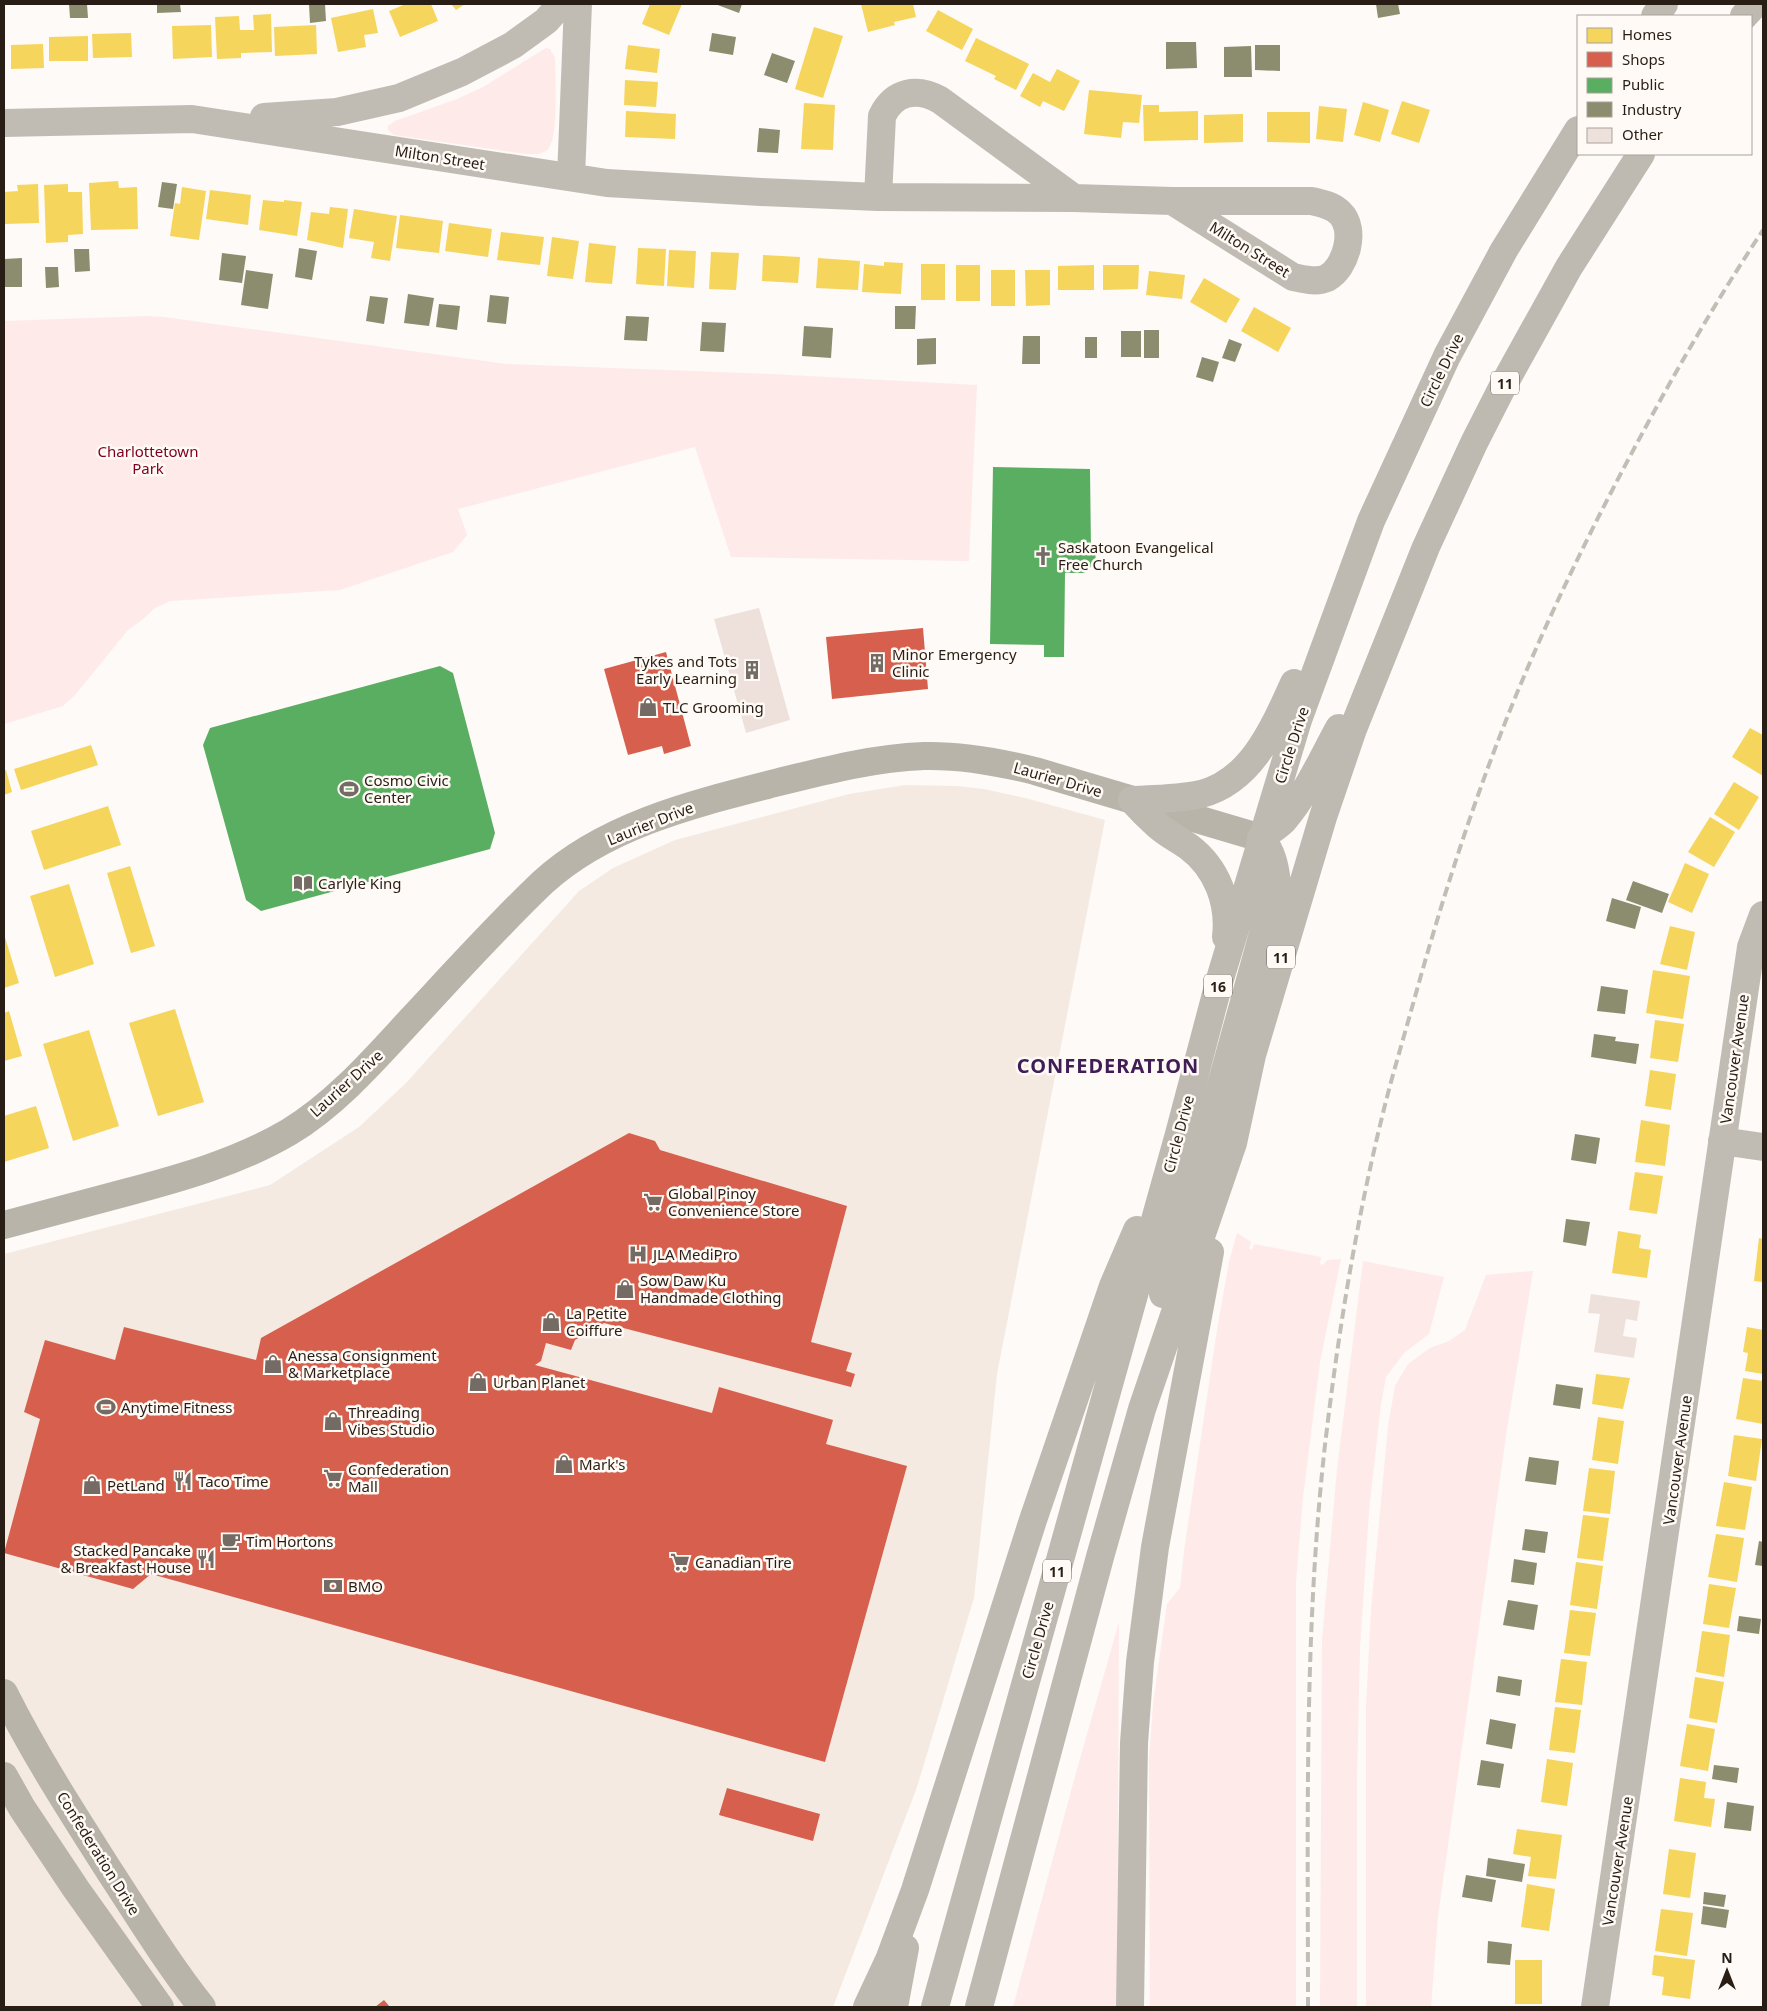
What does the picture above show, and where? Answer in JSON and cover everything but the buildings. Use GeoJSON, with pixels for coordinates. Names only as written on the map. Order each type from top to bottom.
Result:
{"type":"FeatureCollection","features":[{"type":"Feature","properties":{"kind":"highway"},"geometry":{"type":"LineString","coordinates":[[1656,15],[1664,4]]}},
{"type":"Feature","properties":{"kind":"highway"},"geometry":{"type":"LineString","coordinates":[[1745,15],[1755,4]]}},
{"type":"Feature","properties":{"kind":"highway","name":"Circle Drive"},"geometry":{"type":"LineString","coordinates":[[935,2007],[1220,979],[1298,720],[1371,521],[1447,356],[1504,250],[1577,132]]}},
{"type":"Feature","properties":{"kind":"highway","name":"11"},"geometry":{"type":"LineString","coordinates":[[979,2007],[1100,1557],[1142,1409],[1233,1143],[1252,1055],[1323,817],[1353,729],[1393,625],[1426,547],[1474,443],[1504,384],[1569,267],[1640,155]]}},
{"type":"Feature","properties":{"kind":"highway"},"geometry":{"type":"LineString","coordinates":[[1132,800],[1201,794],[1223,785],[1241,772],[1257,753],[1270,733],[1303,663],[1356,561]]}},
{"type":"Feature","properties":{"kind":"highway"},"geometry":{"type":"LineString","coordinates":[[1142,1409],[1144,1364],[1277,883],[1276,866],[1271,850],[1261,838],[1283,821],[1313,777],[1393,625]]}},
{"type":"Feature","properties":{"kind":"highway","name":"16"},"geometry":{"type":"LineString","coordinates":[[1132,800],[1157,825],[1190,848],[1206,864],[1218,881],[1225,904],[1227,931],[1220,979]]}},
{"type":"Feature","properties":{"kind":"highway"},"geometry":{"type":"LineString","coordinates":[[867,2007],[889,1960],[915,1890],[1033,1520],[1113,1286],[1178,1134]]}},
{"type":"Feature","properties":{"kind":"highway"},"geometry":{"type":"LineString","coordinates":[[1130,2007],[1133,1760],[1142,1643],[1162,1508],[1191,1351],[1233,1143]]}},
{"type":"Feature","properties":{"kind":"highway"},"geometry":{"type":"LineString","coordinates":[[894,2007],[915,1890]]}},
{"type":"Feature","properties":{"kind":"main road","name":"Laurier Drive"},"geometry":{"type":"LineString","coordinates":[[4,1225],[208,1170],[253,1151],[290,1131],[341,1092],[544,882],[594,847],[646,822],[714,799],[832,769],[891,758],[925,756],[1000,762],[1261,838]]}},
{"type":"Feature","properties":{"kind":"main road","name":"Confederation Drive"},"geometry":{"type":"LineString","coordinates":[[4,1693],[24,1734],[97,1851],[156,1944],[202,2007]]}},
{"type":"Feature","properties":{"kind":"main road"},"geometry":{"type":"LineString","coordinates":[[4,1776],[22,1808],[70,1881],[160,2007]]}},
{"type":"Feature","properties":{"kind":"street"},"geometry":{"type":"LineString","coordinates":[[192,119],[302,116],[337,112],[399,98],[462,72],[513,45],[546,21],[561,4]]}},
{"type":"Feature","properties":{"kind":"street"},"geometry":{"type":"LineString","coordinates":[[571,177],[578,4]]}},
{"type":"Feature","properties":{"kind":"street"},"geometry":{"type":"LineString","coordinates":[[878,196],[882,116],[887,105],[906,94],[917,92],[929,94],[940,100],[1074,198]]}},
{"type":"Feature","properties":{"kind":"street","name":"Milton Street"},"geometry":{"type":"LineString","coordinates":[[4,123],[192,119],[571,177],[660,186],[878,196],[1172,201],[1312,201],[1329,205],[1342,214],[1348,226],[1346,254],[1339,267],[1327,278],[1310,280],[1293,277],[1172,201]]}},
{"type":"Feature","properties":{"kind":"street","name":"Vancouver Avenue"},"geometry":{"type":"LineString","coordinates":[[1596,2007],[1751,947],[1763,915]]}},
{"type":"Feature","properties":{"kind":"street"},"geometry":{"type":"LineString","coordinates":[[1722,1141],[1763,1147]]}},
{"type":"Feature","properties":{"kind":"shaded area"},"geometry":{"type":"Polygon","coordinates":[[[905,785],[957,786],[984,789],[1105,820],[997,1374],[974,1598],[917,1787],[833,2007],[4,2007],[4,1254],[270,1185],[359,1127],[406,1083],[579,891],[613,868],[675,840],[849,794],[905,785]]]}},
{"type":"Feature","properties":{"kind":"green space"},"geometry":{"type":"Polygon","coordinates":[[[546,48],[550,49],[555,58],[556,106],[554,133],[548,149],[543,152],[526,154],[394,135],[388,130],[388,126],[395,121],[457,99],[483,87],[546,48]]]}},
{"type":"Feature","properties":{"kind":"green space","name":"Charlottetown Park"},"geometry":{"type":"Polygon","coordinates":[[[147,316],[506,364],[770,374],[977,385],[969,561],[731,557],[695,447],[458,509],[467,535],[453,552],[340,590],[170,601],[155,608],[128,630],[75,695],[63,706],[4,724],[4,321],[147,316]]]}},
{"type":"Feature","properties":{"kind":"green space"},"geometry":{"type":"Polygon","coordinates":[[[1237,1233],[1251,1242],[1249,1249],[1252,1250],[1254,1244],[1321,1257],[1320,1264],[1323,1265],[1327,1260],[1341,1259],[1320,1362],[1303,1497],[1296,1582],[1296,2007],[1150,2007],[1149,1761],[1153,1704],[1167,1604],[1180,1588],[1217,1330],[1229,1262],[1237,1233]]]}},
{"type":"Feature","properties":{"kind":"green space"},"geometry":{"type":"Polygon","coordinates":[[[1363,1261],[1444,1277],[1429,1334],[1404,1353],[1386,1377],[1381,1404],[1369,1511],[1360,1648],[1357,1777],[1357,2007],[1320,2007],[1322,1640],[1337,1469],[1363,1261]]]}},
{"type":"Feature","properties":{"kind":"green space"},"geometry":{"type":"Polygon","coordinates":[[[1533,1271],[1507,1429],[1438,1916],[1431,2007],[1366,2007],[1366,1708],[1371,1610],[1388,1426],[1395,1386],[1408,1364],[1430,1348],[1449,1341],[1465,1330],[1486,1275],[1533,1271]]]}},
{"type":"Feature","properties":{"kind":"green space"},"geometry":{"type":"Polygon","coordinates":[[[1119,1622],[1117,2007],[1013,2007],[1074,1780],[1119,1622]]]}},
{"type":"Feature","properties":{"kind":"railway"},"geometry":{"type":"LineString","coordinates":[[1308,2007],[1310,1656],[1318,1515],[1330,1403],[1342,1320],[1364,1195],[1386,1099],[1460,847],[1487,770],[1531,660],[1609,496],[1671,380],[1731,279],[1763,230]]}},
{"type":"Feature","properties":{"kind":"place","name":"Saskatoon Evangelical Free Church"},"geometry":{"type":"Point","coordinates":[1043,556]}},
{"type":"Feature","properties":{"kind":"place","name":"Minor Emergency Clinic"},"geometry":{"type":"Point","coordinates":[877,663]}},
{"type":"Feature","properties":{"kind":"place","name":"Tykes and Tots Early Learning"},"geometry":{"type":"Point","coordinates":[752,670]}},
{"type":"Feature","properties":{"kind":"place","name":"TLC Grooming"},"geometry":{"type":"Point","coordinates":[648,707]}},
{"type":"Feature","properties":{"kind":"place","name":"Cosmo Civic Center"},"geometry":{"type":"Point","coordinates":[349,789]}},
{"type":"Feature","properties":{"kind":"place","name":"Carlyle King"},"geometry":{"type":"Point","coordinates":[303,883]}},
{"type":"Feature","properties":{"kind":"place","name":"Global Pinoy Convenience Store"},"geometry":{"type":"Point","coordinates":[653,1202]}},
{"type":"Feature","properties":{"kind":"place","name":"JLA MediPro"},"geometry":{"type":"Point","coordinates":[638,1254]}},
{"type":"Feature","properties":{"kind":"place","name":"Sow Daw Ku Handmade Clothing"},"geometry":{"type":"Point","coordinates":[625,1289]}},
{"type":"Feature","properties":{"kind":"place","name":"La Petite Coiffure"},"geometry":{"type":"Point","coordinates":[551,1322]}},
{"type":"Feature","properties":{"kind":"place","name":"Anessa Consignment & Marketplace"},"geometry":{"type":"Point","coordinates":[273,1364]}},
{"type":"Feature","properties":{"kind":"place","name":"Urban Planet"},"geometry":{"type":"Point","coordinates":[478,1382]}},
{"type":"Feature","properties":{"kind":"place","name":"Anytime Fitness"},"geometry":{"type":"Point","coordinates":[106,1407]}},
{"type":"Feature","properties":{"kind":"place","name":"Threading Vibes Studio"},"geometry":{"type":"Point","coordinates":[333,1421]}},
{"type":"Feature","properties":{"kind":"place","name":"Mark's"},"geometry":{"type":"Point","coordinates":[564,1464]}},
{"type":"Feature","properties":{"kind":"place","name":"Confederation Mall"},"geometry":{"type":"Point","coordinates":[333,1478]}},
{"type":"Feature","properties":{"kind":"place","name":"Taco Time"},"geometry":{"type":"Point","coordinates":[183,1481]}},
{"type":"Feature","properties":{"kind":"place","name":"PetLand"},"geometry":{"type":"Point","coordinates":[92,1485]}},
{"type":"Feature","properties":{"kind":"place","name":"Tim Hortons"},"geometry":{"type":"Point","coordinates":[231,1541]}},
{"type":"Feature","properties":{"kind":"place","name":"Stacked Pancake & Breakfast House"},"geometry":{"type":"Point","coordinates":[206,1559]}},
{"type":"Feature","properties":{"kind":"place","name":"Canadian Tire"},"geometry":{"type":"Point","coordinates":[680,1562]}},
{"type":"Feature","properties":{"kind":"place","name":"BMO"},"geometry":{"type":"Point","coordinates":[333,1586]}},
{"type":"Feature","properties":{"kind":"district","name":"CONFEDERATION"},"geometry":{"type":"Point","coordinates":[1108,1065]}}]}
